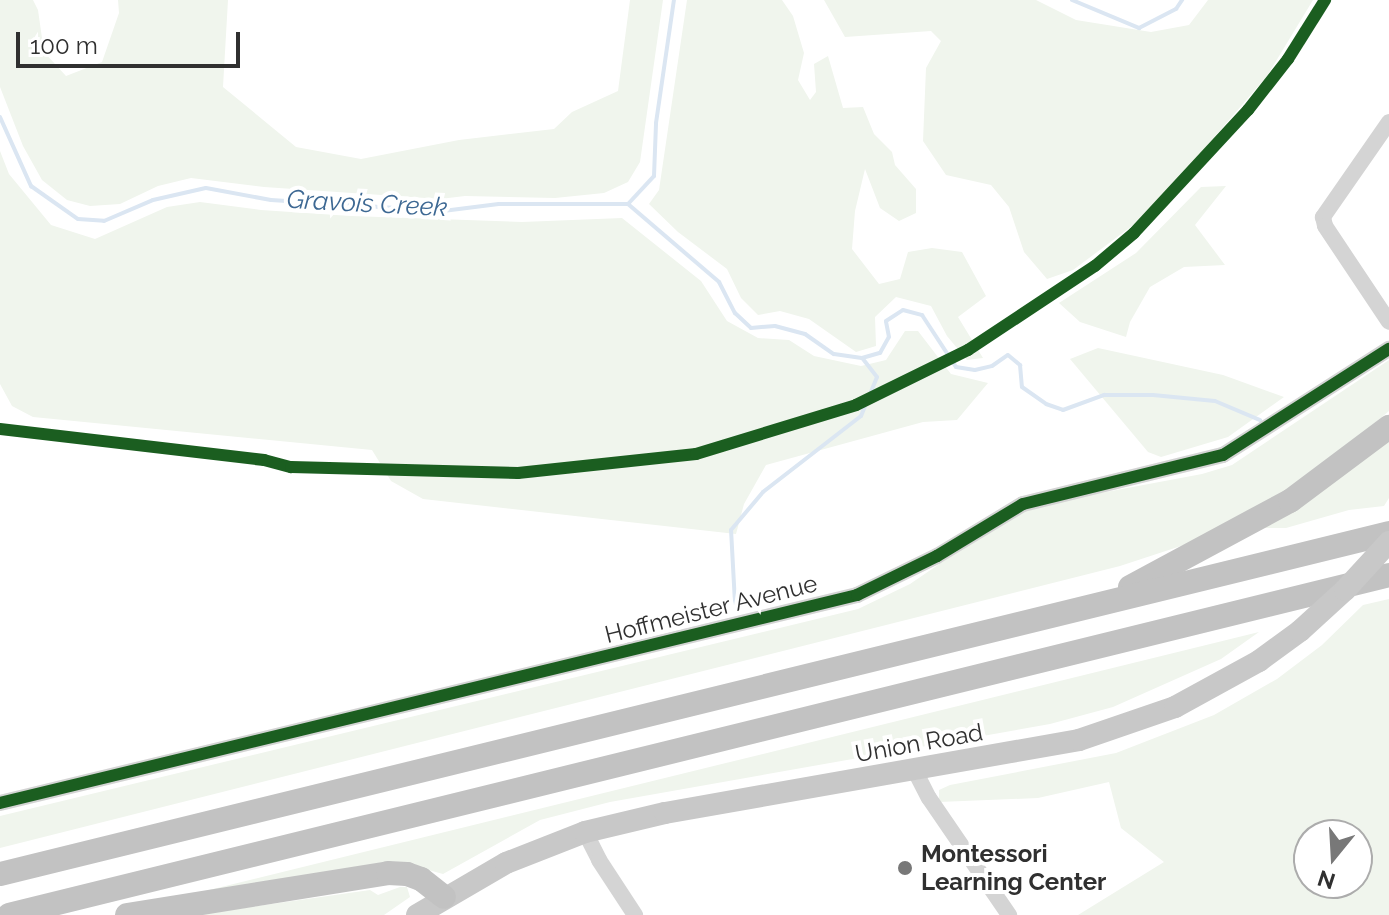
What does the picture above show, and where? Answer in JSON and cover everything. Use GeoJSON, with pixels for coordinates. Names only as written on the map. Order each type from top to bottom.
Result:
{"type":"FeatureCollection","features":[{"type":"Feature","properties":{"kind":"highway"},"geometry":{"type":"LineString","coordinates":[[1095,605],[1290,501],[1389,427]]}},
{"type":"Feature","properties":{"kind":"highway"},"geometry":{"type":"LineString","coordinates":[[0,874],[1389,533]]}},
{"type":"Feature","properties":{"kind":"highway"},"geometry":{"type":"LineString","coordinates":[[9,915],[1389,575]]}},
{"type":"Feature","properties":{"kind":"highway"},"geometry":{"type":"LineString","coordinates":[[127,915],[388,873],[407,874],[421,879],[444,897]]}},
{"type":"Feature","properties":{"kind":"main road","name":"Union Road"},"geometry":{"type":"LineString","coordinates":[[417,915],[506,863],[585,832],[665,813],[1048,748],[1113,730],[1202,695],[1259,661],[1300,631],[1345,590],[1389,542]]}},
{"type":"Feature","properties":{"kind":"street"},"geometry":{"type":"LineString","coordinates":[[1389,122],[1323,217],[1325,226],[1389,322]]}},
{"type":"Feature","properties":{"kind":"street","name":"Hoffmeister Avenue"},"geometry":{"type":"LineString","coordinates":[[0,803],[857,595],[937,556],[1023,504],[1223,455],[1389,349]]}},
{"type":"Feature","properties":{"kind":"street"},"geometry":{"type":"LineString","coordinates":[[915,771],[929,798],[1009,915]]}},
{"type":"Feature","properties":{"kind":"street"},"geometry":{"type":"LineString","coordinates":[[585,832],[599,860],[635,915]]}},
{"type":"Feature","properties":{"kind":"shaded area"},"geometry":{"type":"Polygon","coordinates":[[[0,0],[33,0],[38,10],[44,52],[66,76],[102,62],[119,13],[118,0],[228,0],[223,87],[296,147],[361,159],[459,140],[554,129],[572,112],[618,91],[630,0],[663,0],[640,162],[628,182],[604,193],[555,198],[465,196],[440,199],[264,187],[191,178],[158,186],[120,204],[90,206],[67,200],[42,180],[23,146],[0,87],[0,0]]]}},
{"type":"Feature","properties":{"kind":"shaded area"},"geometry":{"type":"Polygon","coordinates":[[[687,0],[782,0],[793,16],[804,53],[798,80],[810,100],[816,92],[814,64],[828,56],[843,108],[863,107],[874,134],[892,152],[895,165],[916,189],[916,213],[899,221],[880,208],[865,169],[855,211],[852,249],[879,284],[900,279],[908,252],[932,248],[962,252],[986,296],[958,317],[983,358],[967,360],[947,336],[931,306],[896,297],[875,317],[876,346],[856,352],[809,319],[780,311],[758,315],[741,298],[727,269],[678,232],[649,204],[659,190],[687,0]]]}},
{"type":"Feature","properties":{"kind":"shaded area"},"geometry":{"type":"Polygon","coordinates":[[[824,0],[1036,0],[1076,20],[1151,32],[1189,25],[1208,0],[1313,0],[1267,76],[1148,214],[1073,270],[1047,279],[1024,252],[1009,207],[991,185],[946,175],[923,141],[926,68],[941,41],[931,31],[845,37],[824,0]]]}},
{"type":"Feature","properties":{"kind":"shaded area"},"geometry":{"type":"Polygon","coordinates":[[[0,151],[9,174],[51,225],[95,239],[167,207],[200,202],[351,216],[522,222],[622,218],[701,281],[727,321],[758,338],[789,340],[814,356],[861,366],[886,360],[905,331],[918,331],[951,374],[988,383],[957,420],[923,422],[766,465],[744,504],[736,534],[423,499],[391,481],[372,450],[33,417],[12,406],[0,384],[0,151]]]}},
{"type":"Feature","properties":{"kind":"shaded area"},"geometry":{"type":"Polygon","coordinates":[[[1226,186],[1195,225],[1225,265],[1184,267],[1150,287],[1130,322],[1126,337],[1080,322],[1059,303],[1136,253],[1201,187],[1226,186]]]}},
{"type":"Feature","properties":{"kind":"shaded area"},"geometry":{"type":"Polygon","coordinates":[[[1098,348],[1223,375],[1284,397],[1228,437],[1161,457],[1148,452],[1070,359],[1098,348]]]}},
{"type":"Feature","properties":{"kind":"shaded area"},"geometry":{"type":"Polygon","coordinates":[[[1389,360],[1389,411],[1316,472],[1245,517],[1187,544],[1120,566],[0,848],[0,816],[858,609],[910,584],[1010,516],[1042,504],[1202,474],[1232,465],[1389,360]]]}},
{"type":"Feature","properties":{"kind":"shaded area"},"geometry":{"type":"Polygon","coordinates":[[[1389,438],[1389,498],[1384,506],[1349,510],[1286,528],[1262,528],[1389,438]]]}},
{"type":"Feature","properties":{"kind":"shaded area"},"geometry":{"type":"Polygon","coordinates":[[[1389,599],[1389,915],[1078,915],[1164,862],[1121,828],[1109,782],[1038,798],[939,802],[939,790],[950,785],[1116,753],[1214,715],[1277,679],[1322,645],[1363,605],[1389,599]]]}},
{"type":"Feature","properties":{"kind":"shaded area"},"geometry":{"type":"Polygon","coordinates":[[[1259,632],[1221,659],[1113,707],[1050,724],[610,802],[540,820],[443,874],[399,862],[205,891],[1259,632]]]}},
{"type":"Feature","properties":{"kind":"shaded area"},"geometry":{"type":"Polygon","coordinates":[[[407,887],[410,897],[384,915],[195,915],[370,890],[378,895],[407,887]]]}},
{"type":"Feature","properties":{"kind":"waterway","name":"Gravois Creek"},"geometry":{"type":"LineString","coordinates":[[0,117],[31,186],[78,219],[104,221],[153,200],[206,188],[271,200],[443,211],[499,204],[628,204],[654,176],[656,123],[674,0]]}},
{"type":"Feature","properties":{"kind":"waterway","name":"Gravois Creek"},"geometry":{"type":"LineString","coordinates":[[1072,0],[1139,28],[1176,9],[1182,0]]}},
{"type":"Feature","properties":{"kind":"waterway"},"geometry":{"type":"LineString","coordinates":[[628,204],[719,282],[735,313],[751,328],[775,326],[805,334],[834,354],[862,358],[880,353],[889,337],[886,321],[903,310],[922,315],[956,367],[975,370],[992,366],[1008,355],[1020,365],[1022,387],[1046,404],[1063,410],[1104,395],[1153,395],[1215,401],[1260,420]]}},
{"type":"Feature","properties":{"kind":"waterway"},"geometry":{"type":"LineString","coordinates":[[735,603],[731,530],[763,492],[861,416],[877,377],[862,358]]}},
{"type":"Feature","properties":{"kind":"cycle path"},"geometry":{"type":"LineString","coordinates":[[0,429],[264,460],[291,467],[518,473],[696,454],[856,405],[968,350],[1095,266],[1134,233],[1248,110],[1288,59],[1325,0]]}},
{"type":"Feature","properties":{"kind":"cycle path"},"geometry":{"type":"LineString","coordinates":[[0,803],[857,595],[937,556],[1023,504],[1223,455],[1389,349]]}},
{"type":"Feature","properties":{"kind":"place","name":"Montessori Learning Center"},"geometry":{"type":"Point","coordinates":[905,868]}}]}
